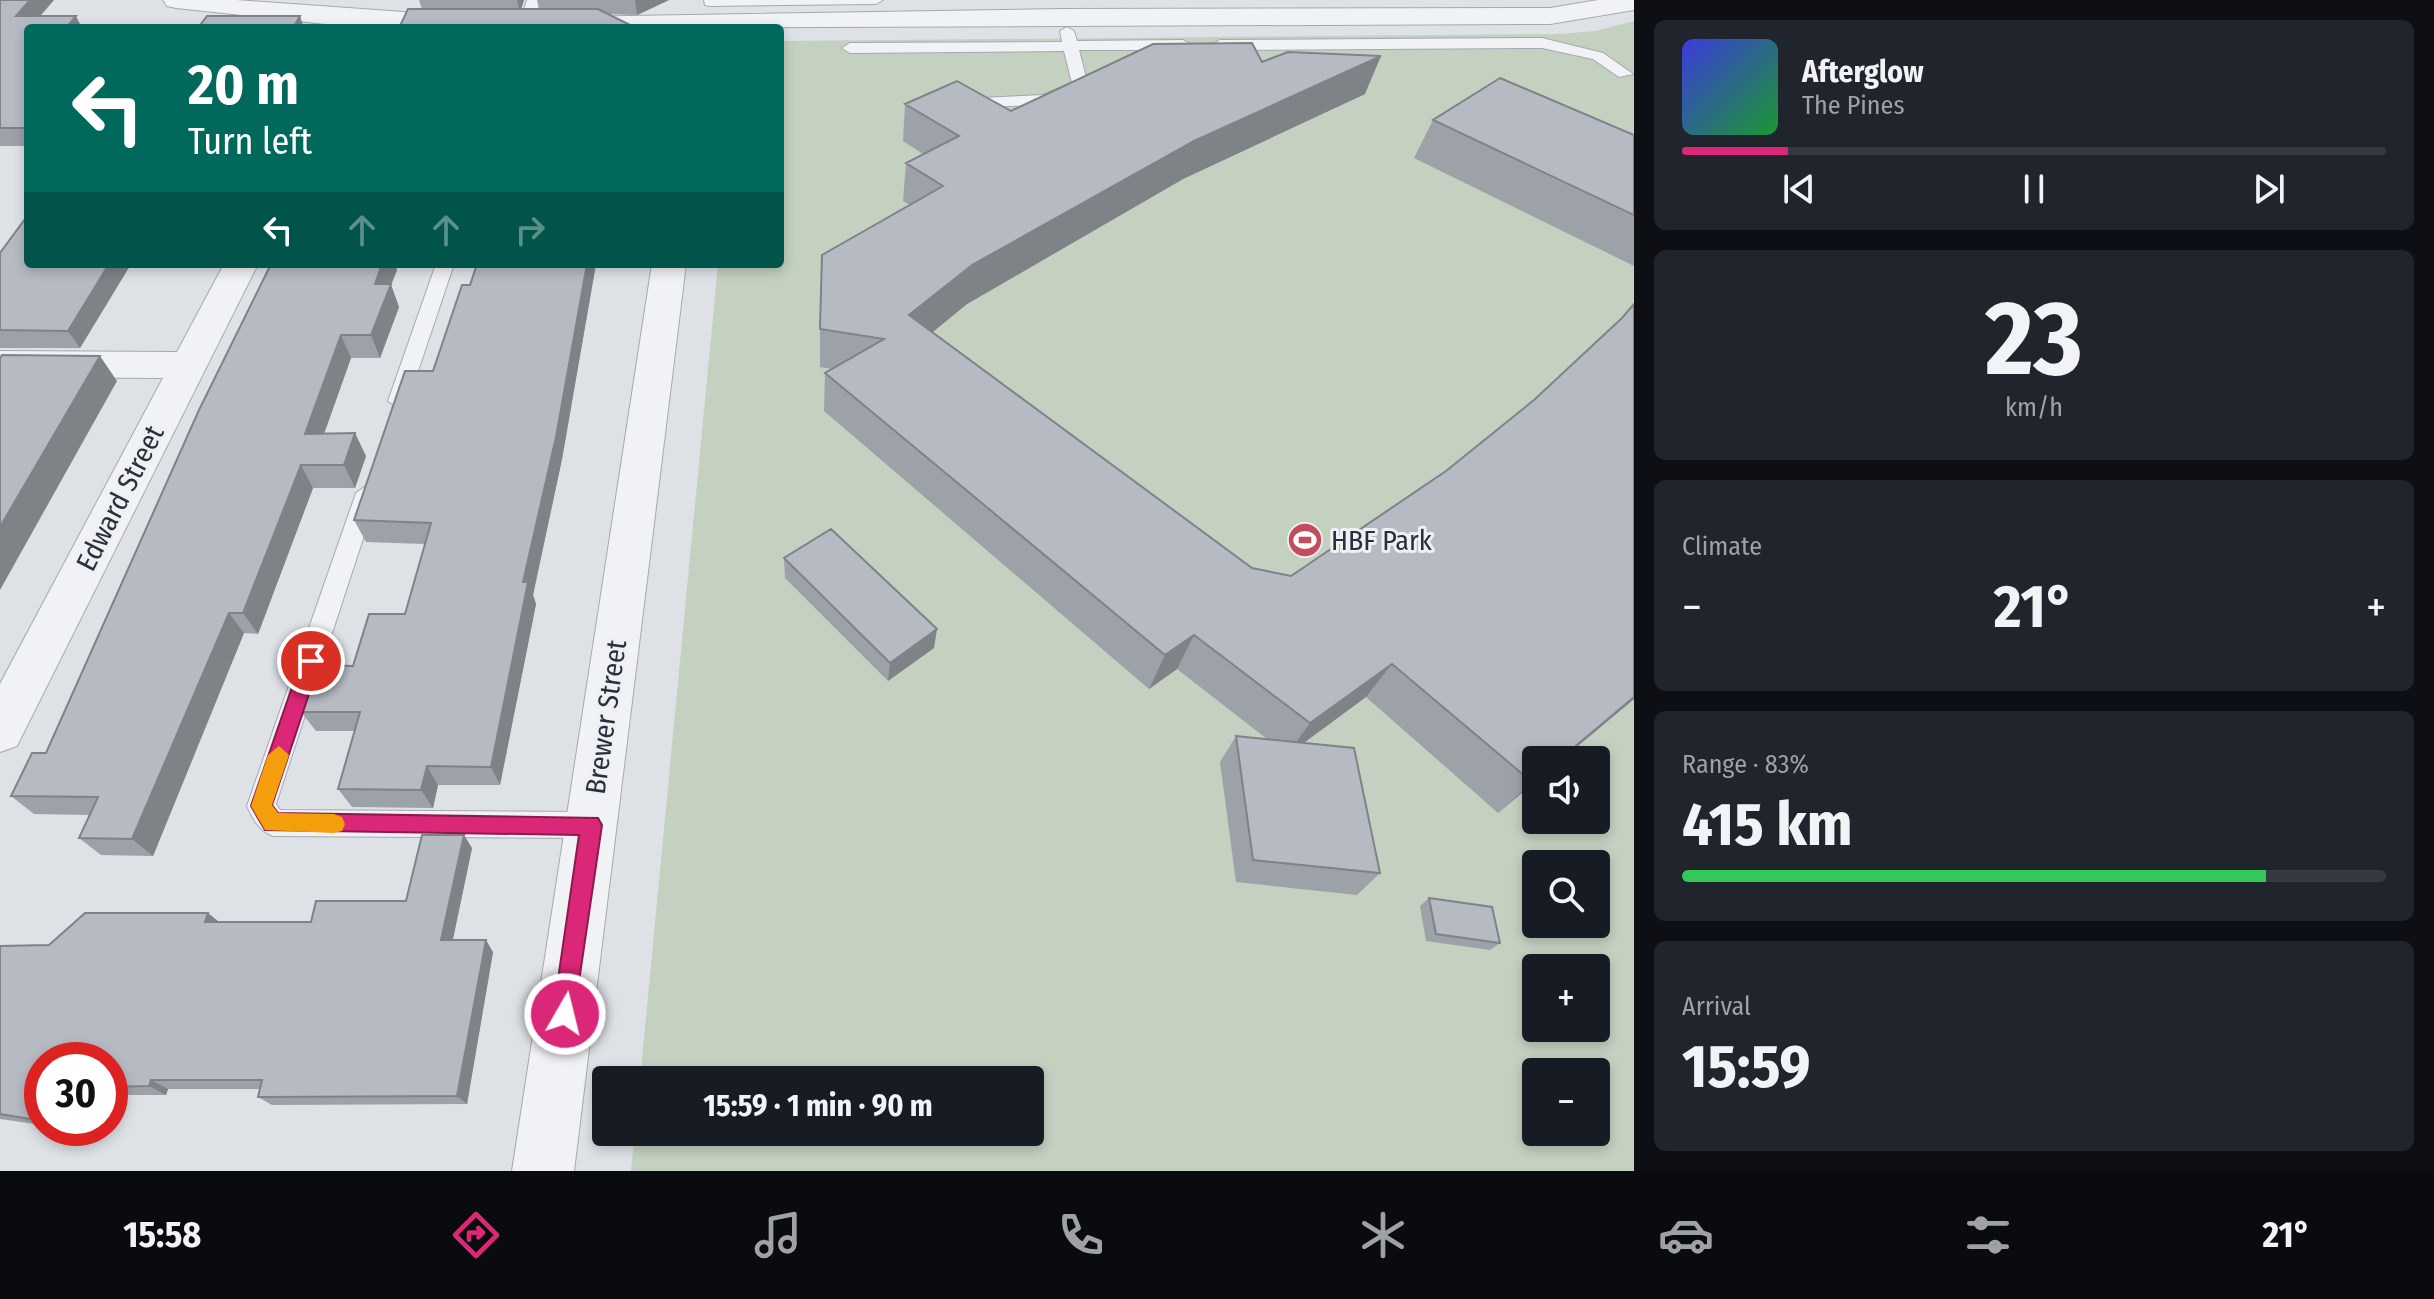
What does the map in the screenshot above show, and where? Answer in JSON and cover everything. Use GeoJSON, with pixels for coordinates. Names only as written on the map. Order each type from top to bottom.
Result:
{"type":"FeatureCollection","features":[{"type":"Feature","properties":{"kind":"street"},"geometry":{"type":"LineString","coordinates":[[176,0],[258,12],[489,24],[528,18],[708,14],[1063,17],[1517,8],[1567,13],[1634,2]]}},
{"type":"Feature","properties":{"kind":"street"},"geometry":{"type":"LineString","coordinates":[[1567,13],[1594,0]]}},
{"type":"Feature","properties":{"kind":"street","name":"Edward Street"},"geometry":{"type":"LineString","coordinates":[[0,731],[239,268]]}},
{"type":"Feature","properties":{"kind":"street","name":"Brewer Street"},"geometry":{"type":"LineString","coordinates":[[543,1171],[668,268]]}},
{"type":"Feature","properties":{"kind":"street"},"geometry":{"type":"LineString","coordinates":[[0,364],[189,365]]}},
{"type":"Feature","properties":{"kind":"lane"},"geometry":{"type":"LineString","coordinates":[[708,14],[876,0]]}},
{"type":"Feature","properties":{"kind":"lane"},"geometry":{"type":"LineString","coordinates":[[959,102],[1046,100],[1080,85],[1073,45],[1063,17]]}},
{"type":"Feature","properties":{"kind":"lane"},"geometry":{"type":"LineString","coordinates":[[850,48],[1542,43],[1598,56],[1625,74]]}},
{"type":"Feature","properties":{"kind":"lane"},"geometry":{"type":"LineString","coordinates":[[392,420],[444,268]]}},
{"type":"Feature","properties":{"kind":"lane"},"geometry":{"type":"LineString","coordinates":[[377,463],[261,806],[273,823],[591,825]]}},
{"type":"Feature","properties":{"kind":"green space"},"geometry":{"type":"Polygon","coordinates":[[[1634,21],[1634,1171],[631,1171],[634,1146],[1044,1146],[1044,1066],[641,1066],[718,268],[784,268],[784,41],[1559,34],[1595,31],[1634,21]]]}},
{"type":"Feature","properties":{"kind":"building"},"geometry":{"type":"Polygon","coordinates":[[[0,0],[30,0],[16,16],[76,16],[69,24],[24,24],[24,128],[0,128],[0,0]]]}},
{"type":"Feature","properties":{"kind":"building"},"geometry":{"type":"Polygon","coordinates":[[[408,9],[598,9],[628,24],[401,24],[408,9]]]}},
{"type":"Feature","properties":{"kind":"building"},"geometry":{"type":"Polygon","coordinates":[[[207,16],[300,16],[295,24],[201,24],[207,16]]]}},
{"type":"Feature","properties":{"kind":"building"},"geometry":{"type":"Polygon","coordinates":[[[1252,43],[1262,62],[1288,52],[1381,56],[1194,141],[972,265],[909,315],[1252,568],[1291,576],[1446,471],[1534,400],[1634,304],[1634,697],[1576,746],[1522,746],[1522,774],[1392,664],[1310,723],[1194,635],[1165,655],[825,373],[884,339],[820,329],[822,255],[943,186],[906,163],[959,136],[905,104],[957,81],[1011,111],[1153,44],[1252,43]]]}},
{"type":"Feature","properties":{"kind":"building"},"geometry":{"type":"Polygon","coordinates":[[[1500,78],[1634,135],[1634,215],[1433,120],[1500,78]]]}},
{"type":"Feature","properties":{"kind":"building"},"geometry":{"type":"Polygon","coordinates":[[[24,220],[24,268],[107,268],[68,331],[0,330],[0,253],[24,220]]]}},
{"type":"Feature","properties":{"kind":"building"},"geometry":{"type":"Polygon","coordinates":[[[269,268],[381,268],[375,284],[391,284],[371,335],[341,335],[305,434],[355,433],[344,465],[301,465],[243,613],[229,613],[132,839],[79,838],[98,797],[11,796],[32,753],[46,753],[199,410],[269,268]]]}},
{"type":"Feature","properties":{"kind":"building"},"geometry":{"type":"Polygon","coordinates":[[[476,268],[586,268],[556,437],[523,582],[528,582],[491,767],[427,766],[421,790],[338,789],[360,712],[301,712],[316,665],[353,666],[369,614],[405,614],[431,523],[354,520],[405,371],[433,371],[462,285],[470,285],[476,268]]]}},
{"type":"Feature","properties":{"kind":"building"},"geometry":{"type":"Polygon","coordinates":[[[2,355],[100,356],[0,527],[0,358],[2,355]]]}},
{"type":"Feature","properties":{"kind":"building"},"geometry":{"type":"Polygon","coordinates":[[[831,529],[937,629],[890,663],[784,558],[831,529]]]}},
{"type":"Feature","properties":{"kind":"building"},"geometry":{"type":"Polygon","coordinates":[[[1236,736],[1354,748],[1380,873],[1253,860],[1236,736]]]}},
{"type":"Feature","properties":{"kind":"building"},"geometry":{"type":"Polygon","coordinates":[[[422,835],[464,835],[441,940],[486,940],[457,1096],[258,1097],[262,1080],[151,1080],[149,1086],[128,1087],[128,1042],[24,1042],[24,1118],[0,1114],[0,946],[49,945],[85,913],[208,913],[205,922],[311,922],[316,901],[406,901],[422,835]]]}},
{"type":"Feature","properties":{"kind":"building"},"geometry":{"type":"Polygon","coordinates":[[[1429,898],[1492,907],[1500,943],[1436,934],[1429,898]]]}},
{"type":"Feature","properties":{"kind":"slow traffic"},"geometry":{"type":"LineString","coordinates":[[279,755],[261,806],[273,823],[334,824]]}},
{"type":"Feature","properties":{"kind":"place","name":"HBF Park"},"geometry":{"type":"Point","coordinates":[1305,540]}},
{"type":"Feature","properties":{"kind":"route"},"geometry":{"type":"LineString","coordinates":[[311,661],[261,806],[273,823],[591,825],[565,1014]]}}]}
